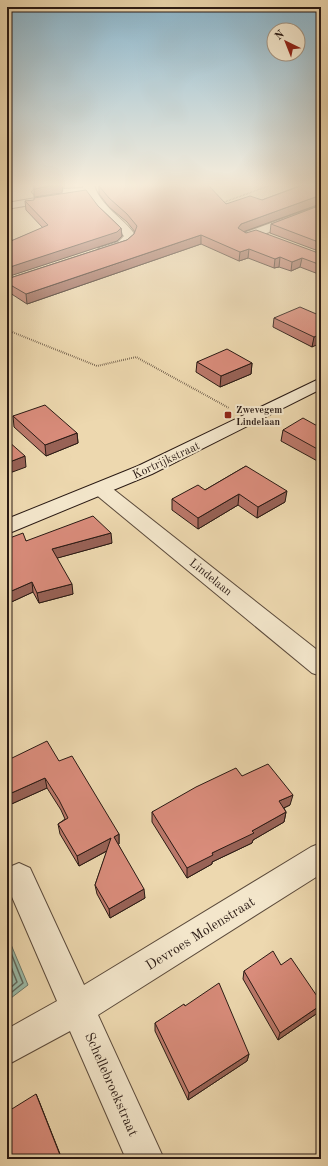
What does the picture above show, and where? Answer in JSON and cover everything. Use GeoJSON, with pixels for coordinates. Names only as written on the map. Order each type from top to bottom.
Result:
{"type":"FeatureCollection","features":[{"type":"Feature","properties":{"kind":"street"},"geometry":{"type":"LineString","coordinates":[[92,255],[122,245],[129,239]]}},
{"type":"Feature","properties":{"kind":"street","name":"Kortrijkstraat"},"geometry":{"type":"LineString","coordinates":[[7,527],[145,470],[321,383]]}},
{"type":"Feature","properties":{"kind":"street","name":"Lindelaan"},"geometry":{"type":"LineString","coordinates":[[101,489],[321,666]]}},
{"type":"Feature","properties":{"kind":"street","name":"Devroes Molenstraat"},"geometry":{"type":"LineString","coordinates":[[7,1048],[78,1008],[321,857]]}},
{"type":"Feature","properties":{"kind":"street"},"geometry":{"type":"LineString","coordinates":[[7,884],[19,878],[78,1008]]}},
{"type":"Feature","properties":{"kind":"street","name":"Schellebroekstraat"},"geometry":{"type":"LineString","coordinates":[[78,1008],[145,1159]]}},
{"type":"Feature","properties":{"kind":"path"},"geometry":{"type":"LineString","coordinates":[[7,330],[97,366],[108,365],[129,357],[136,357],[249,419]]}},
{"type":"Feature","properties":{"kind":"water"},"geometry":{"type":"Polygon","coordinates":[[[7,935],[28,985],[7,1001],[7,935]]]}},
{"type":"Feature","properties":{"kind":"building"},"geometry":{"type":"Polygon","coordinates":[[[15,239],[94,239],[7,268],[7,240],[11,241],[15,239]]]}},
{"type":"Feature","properties":{"kind":"building"},"geometry":{"type":"Polygon","coordinates":[[[188,239],[26,294],[7,283],[7,279],[127,240],[188,239]]]}},
{"type":"Feature","properties":{"kind":"building"},"geometry":{"type":"Polygon","coordinates":[[[211,239],[281,239],[321,254],[321,265],[302,258],[292,262],[280,257],[275,259],[249,249],[240,252],[211,239]]]}},
{"type":"Feature","properties":{"kind":"building"},"geometry":{"type":"Polygon","coordinates":[[[312,239],[321,239],[321,243],[312,239]]]}},
{"type":"Feature","properties":{"kind":"building"},"geometry":{"type":"Polygon","coordinates":[[[300,307],[321,316],[321,334],[314,337],[274,318],[300,307]]]}},
{"type":"Feature","properties":{"kind":"building"},"geometry":{"type":"Polygon","coordinates":[[[227,349],[252,363],[221,376],[197,362],[227,349]]]}},
{"type":"Feature","properties":{"kind":"building"},"geometry":{"type":"Polygon","coordinates":[[[45,405],[77,433],[45,445],[13,416],[45,405]]]}},
{"type":"Feature","properties":{"kind":"building"},"geometry":{"type":"Polygon","coordinates":[[[303,418],[321,428],[321,451],[283,430],[303,418]]]}},
{"type":"Feature","properties":{"kind":"building"},"geometry":{"type":"Polygon","coordinates":[[[8,441],[25,456],[7,463],[8,441]]]}},
{"type":"Feature","properties":{"kind":"building"},"geometry":{"type":"Polygon","coordinates":[[[246,466],[287,491],[258,507],[239,494],[198,518],[172,499],[198,485],[205,490],[246,466]]]}},
{"type":"Feature","properties":{"kind":"building"},"geometry":{"type":"Polygon","coordinates":[[[93,516],[111,533],[52,549],[72,584],[37,593],[32,582],[7,593],[7,539],[23,533],[26,541],[93,516]]]}},
{"type":"Feature","properties":{"kind":"building"},"geometry":{"type":"Polygon","coordinates":[[[47,741],[59,761],[72,756],[119,834],[114,837],[144,889],[109,909],[95,885],[111,838],[77,856],[58,824],[68,818],[45,778],[7,795],[7,754],[10,759],[47,741]]]}},
{"type":"Feature","properties":{"kind":"building"},"geometry":{"type":"Polygon","coordinates":[[[268,764],[293,795],[279,801],[286,812],[252,831],[254,833],[212,853],[213,855],[187,868],[152,812],[196,787],[236,768],[242,776],[268,764]]]}},
{"type":"Feature","properties":{"kind":"building"},"geometry":{"type":"Polygon","coordinates":[[[273,951],[281,965],[291,958],[321,1002],[321,1005],[280,1033],[244,971],[273,951]]]}},
{"type":"Feature","properties":{"kind":"building"},"geometry":{"type":"Polygon","coordinates":[[[219,983],[249,1054],[189,1093],[155,1023],[184,1004],[185,1006],[219,983]]]}},
{"type":"Feature","properties":{"kind":"building"},"geometry":{"type":"Polygon","coordinates":[[[36,1094],[60,1155],[61,1154],[63,1159],[7,1159],[7,1112],[36,1094]]]}},
{"type":"Feature","properties":{"kind":"place","name":"Zwevegem Lindelaan"},"geometry":{"type":"Point","coordinates":[228,415]}}]}
